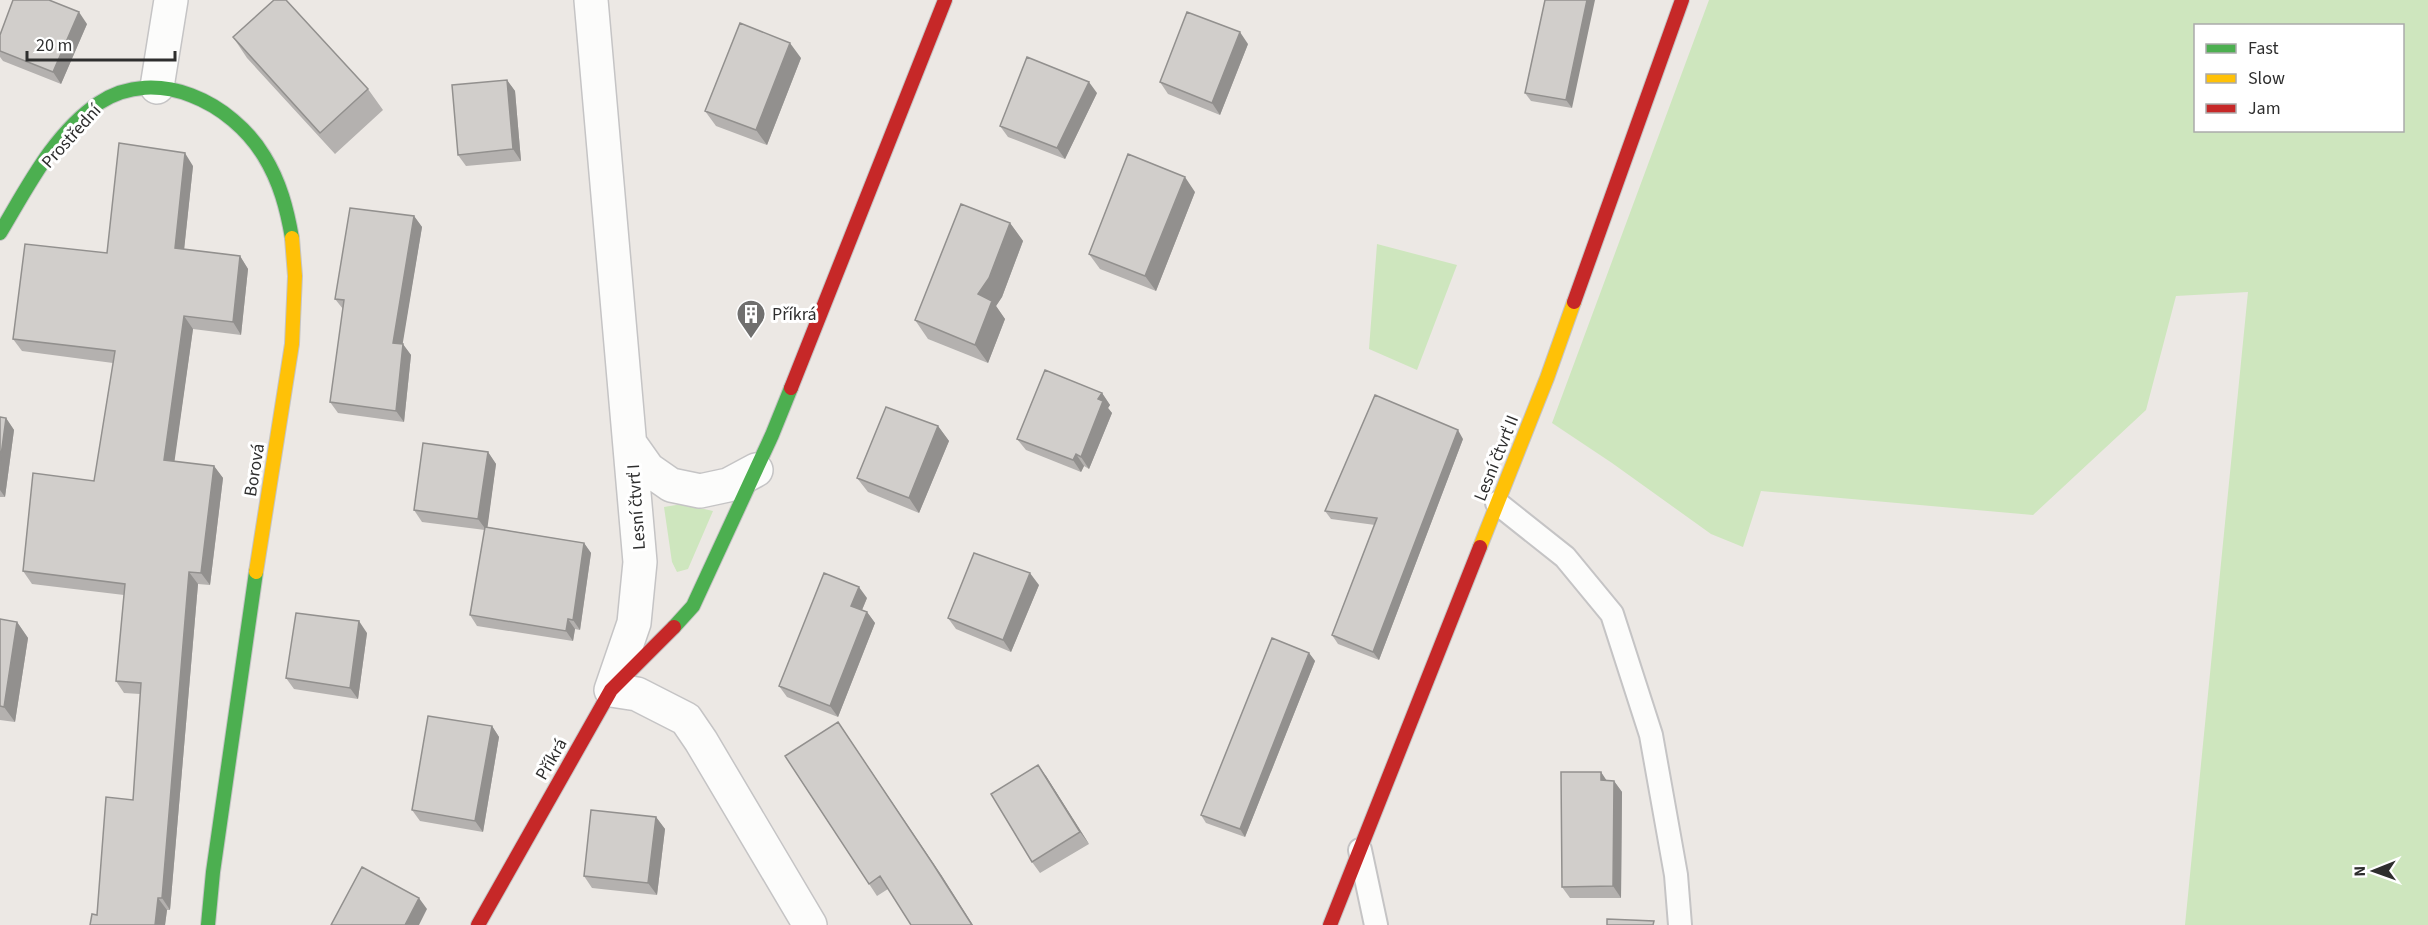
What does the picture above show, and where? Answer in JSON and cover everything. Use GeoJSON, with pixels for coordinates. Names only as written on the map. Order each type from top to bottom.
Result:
{"type":"FeatureCollection","features":[{"type":"Feature","properties":{"kind":"street"},"geometry":{"type":"LineString","coordinates":[[157,87],[171,0]]}},
{"type":"Feature","properties":{"kind":"street","name":"Lesní čtvrť I"},"geometry":{"type":"LineString","coordinates":[[591,0],[640,562],[634,623],[611,690]]}},
{"type":"Feature","properties":{"kind":"street","name":"Příkrá"},"geometry":{"type":"LineString","coordinates":[[478,925],[611,690],[656,647],[693,606],[772,435],[945,0]]}},
{"type":"Feature","properties":{"kind":"street","name":"Lesní čtvrť II"},"geometry":{"type":"LineString","coordinates":[[1330,925],[1547,378],[1682,0]]}},
{"type":"Feature","properties":{"kind":"street","name":"Prostřední"},"geometry":{"type":"LineString","coordinates":[[0,233],[50,154],[85,115],[99,102],[117,93],[138,87],[157,87]]}},
{"type":"Feature","properties":{"kind":"street","name":"Borová"},"geometry":{"type":"LineString","coordinates":[[157,87],[179,90],[202,99],[241,126],[260,151],[275,178],[287,211],[292,242],[296,309],[246,638],[208,925]]}},
{"type":"Feature","properties":{"kind":"street"},"geometry":{"type":"LineString","coordinates":[[631,445],[648,469],[671,485],[700,491],[728,485],[756,470]]}},
{"type":"Feature","properties":{"kind":"street"},"geometry":{"type":"LineString","coordinates":[[611,690],[637,694],[686,719],[810,925]]}},
{"type":"Feature","properties":{"kind":"lane"},"geometry":{"type":"LineString","coordinates":[[1497,503],[1565,557],[1612,614],[1651,735],[1676,875],[1680,925]]}},
{"type":"Feature","properties":{"kind":"lane"},"geometry":{"type":"LineString","coordinates":[[1360,850],[1376,925]]}},
{"type":"Feature","properties":{"kind":"green space"},"geometry":{"type":"Polygon","coordinates":[[[1709,0],[2428,0],[2428,925],[2185,925],[2248,292],[2176,296],[2146,410],[2033,515],[1761,491],[1743,547],[1711,534],[1552,423],[1709,0]]]}},
{"type":"Feature","properties":{"kind":"green space"},"geometry":{"type":"Polygon","coordinates":[[[1377,244],[1457,265],[1417,370],[1369,349],[1377,244]]]}},
{"type":"Feature","properties":{"kind":"green space"},"geometry":{"type":"Polygon","coordinates":[[[682,504],[713,511],[688,569],[677,572],[672,562],[664,507],[682,504]]]}},
{"type":"Feature","properties":{"kind":"building"},"geometry":{"type":"Polygon","coordinates":[[[13,0],[49,0],[79,12],[53,72],[0,51],[0,35],[13,0]]]}},
{"type":"Feature","properties":{"kind":"building"},"geometry":{"type":"Polygon","coordinates":[[[274,0],[286,0],[368,89],[320,133],[233,37],[274,0]]]}},
{"type":"Feature","properties":{"kind":"building"},"geometry":{"type":"Polygon","coordinates":[[[1545,0],[1587,0],[1566,100],[1525,93],[1545,0]]]}},
{"type":"Feature","properties":{"kind":"building"},"geometry":{"type":"Polygon","coordinates":[[[1187,12],[1240,32],[1212,103],[1160,82],[1187,12]]]}},
{"type":"Feature","properties":{"kind":"building"},"geometry":{"type":"Polygon","coordinates":[[[740,23],[790,43],[756,130],[705,111],[740,23]]]}},
{"type":"Feature","properties":{"kind":"building"},"geometry":{"type":"Polygon","coordinates":[[[1027,57],[1089,82],[1057,148],[1000,126],[1027,57]]]}},
{"type":"Feature","properties":{"kind":"building"},"geometry":{"type":"Polygon","coordinates":[[[507,80],[513,149],[458,155],[452,85],[507,80]]]}},
{"type":"Feature","properties":{"kind":"building"},"geometry":{"type":"Polygon","coordinates":[[[119,143],[185,153],[175,248],[240,256],[233,322],[184,316],[164,460],[214,466],[201,573],[189,572],[162,898],[158,898],[155,925],[90,925],[92,914],[97,915],[106,797],[133,800],[141,683],[116,681],[125,584],[23,571],[33,473],[94,481],[115,351],[13,339],[25,244],[107,253],[119,143]]]}},
{"type":"Feature","properties":{"kind":"building"},"geometry":{"type":"Polygon","coordinates":[[[1128,154],[1185,177],[1145,276],[1089,254],[1128,154]]]}},
{"type":"Feature","properties":{"kind":"building"},"geometry":{"type":"Polygon","coordinates":[[[961,204],[1010,223],[989,278],[978,294],[992,301],[975,345],[915,320],[961,204]]]}},
{"type":"Feature","properties":{"kind":"building"},"geometry":{"type":"Polygon","coordinates":[[[350,208],[414,216],[393,343],[403,344],[396,411],[330,402],[344,300],[335,299],[350,208]]]}},
{"type":"Feature","properties":{"kind":"building"},"geometry":{"type":"Polygon","coordinates":[[[1045,370],[1102,393],[1098,399],[1103,401],[1081,457],[1076,454],[1073,460],[1017,439],[1045,370]]]}},
{"type":"Feature","properties":{"kind":"building"},"geometry":{"type":"Polygon","coordinates":[[[1375,395],[1458,430],[1373,652],[1332,635],[1377,518],[1325,511],[1375,395]]]}},
{"type":"Feature","properties":{"kind":"building"},"geometry":{"type":"Polygon","coordinates":[[[886,407],[938,426],[909,498],[857,478],[886,407]]]}},
{"type":"Feature","properties":{"kind":"building"},"geometry":{"type":"Polygon","coordinates":[[[0,417],[6,418],[0,463],[0,417]]]}},
{"type":"Feature","properties":{"kind":"building"},"geometry":{"type":"Polygon","coordinates":[[[423,443],[488,452],[478,519],[414,510],[423,443]]]}},
{"type":"Feature","properties":{"kind":"building"},"geometry":{"type":"Polygon","coordinates":[[[485,527],[584,543],[573,620],[568,619],[566,631],[470,615],[485,527]]]}},
{"type":"Feature","properties":{"kind":"building"},"geometry":{"type":"Polygon","coordinates":[[[974,553],[1030,573],[1003,640],[948,618],[974,553]]]}},
{"type":"Feature","properties":{"kind":"building"},"geometry":{"type":"Polygon","coordinates":[[[824,573],[859,587],[851,606],[867,612],[830,706],[779,686],[824,573]]]}},
{"type":"Feature","properties":{"kind":"building"},"geometry":{"type":"Polygon","coordinates":[[[296,613],[359,621],[350,688],[286,678],[296,613]]]}},
{"type":"Feature","properties":{"kind":"building"},"geometry":{"type":"Polygon","coordinates":[[[0,619],[17,622],[4,707],[0,706],[0,619]]]}},
{"type":"Feature","properties":{"kind":"building"},"geometry":{"type":"Polygon","coordinates":[[[1272,638],[1309,653],[1240,829],[1201,815],[1272,638]]]}},
{"type":"Feature","properties":{"kind":"building"},"geometry":{"type":"Polygon","coordinates":[[[428,716],[492,726],[475,821],[412,810],[428,716]]]}},
{"type":"Feature","properties":{"kind":"building"},"geometry":{"type":"Polygon","coordinates":[[[838,722],[972,925],[911,925],[880,876],[869,884],[785,756],[838,722]]]}},
{"type":"Feature","properties":{"kind":"building"},"geometry":{"type":"Polygon","coordinates":[[[1038,765],[1080,832],[1032,862],[991,794],[1038,765]]]}},
{"type":"Feature","properties":{"kind":"building"},"geometry":{"type":"Polygon","coordinates":[[[1561,772],[1601,772],[1601,780],[1614,781],[1613,886],[1562,887],[1561,772]]]}},
{"type":"Feature","properties":{"kind":"building"},"geometry":{"type":"Polygon","coordinates":[[[591,810],[656,817],[648,883],[584,876],[591,810]]]}},
{"type":"Feature","properties":{"kind":"building"},"geometry":{"type":"Polygon","coordinates":[[[362,867],[419,898],[405,925],[331,925],[362,867]]]}},
{"type":"Feature","properties":{"kind":"building"},"geometry":{"type":"Polygon","coordinates":[[[1607,919],[1654,921],[1653,925],[1607,925],[1607,919]]]}},
{"type":"Feature","properties":{"kind":"traffic: fast"},"geometry":{"type":"LineString","coordinates":[[0,233],[31,180],[68,130],[99,103],[121,92],[145,88],[168,89],[191,95],[213,106],[233,120],[250,137],[264,156],[279,186],[292,238]]}},
{"type":"Feature","properties":{"kind":"traffic: fast"},"geometry":{"type":"LineString","coordinates":[[674,627],[693,606],[772,435],[791,388]]}},
{"type":"Feature","properties":{"kind":"traffic: fast"},"geometry":{"type":"LineString","coordinates":[[208,925],[213,872],[256,572]]}},
{"type":"Feature","properties":{"kind":"traffic: slow"},"geometry":{"type":"LineString","coordinates":[[256,572],[292,344],[295,276],[292,238]]}},
{"type":"Feature","properties":{"kind":"traffic: slow"},"geometry":{"type":"LineString","coordinates":[[1480,547],[1547,378],[1574,302]]}},
{"type":"Feature","properties":{"kind":"traffic: jam"},"geometry":{"type":"LineString","coordinates":[[791,388],[945,0]]}},
{"type":"Feature","properties":{"kind":"traffic: jam"},"geometry":{"type":"LineString","coordinates":[[1574,302],[1682,0]]}},
{"type":"Feature","properties":{"kind":"traffic: jam"},"geometry":{"type":"LineString","coordinates":[[1330,925],[1480,547]]}},
{"type":"Feature","properties":{"kind":"traffic: jam"},"geometry":{"type":"LineString","coordinates":[[478,925],[611,690],[674,627]]}},
{"type":"Feature","properties":{"kind":"place","name":"Příkrá"},"geometry":{"type":"Point","coordinates":[751,340]}}]}
